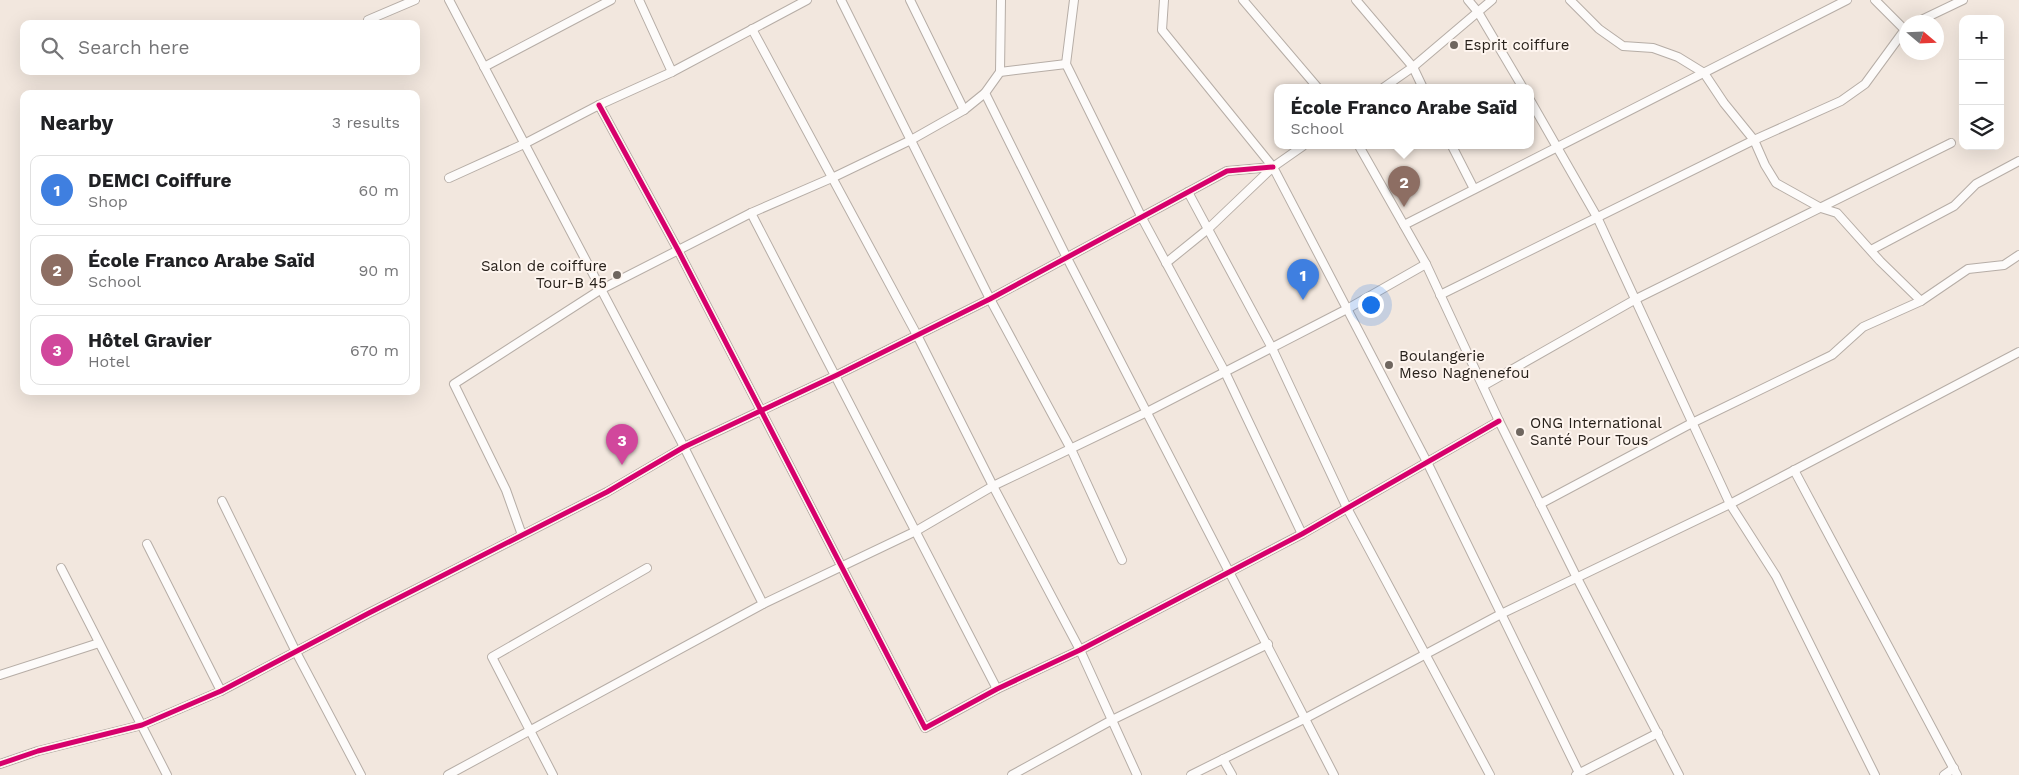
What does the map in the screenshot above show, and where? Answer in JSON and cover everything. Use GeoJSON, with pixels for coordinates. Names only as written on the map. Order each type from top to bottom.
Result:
{"type":"FeatureCollection","features":[{"type":"Feature","properties":{"kind":"street"},"geometry":{"type":"LineString","coordinates":[[368,20],[415,0]]}},
{"type":"Feature","properties":{"kind":"street"},"geometry":{"type":"LineString","coordinates":[[449,0],[684,447],[763,604]]}},
{"type":"Feature","properties":{"kind":"street"},"geometry":{"type":"LineString","coordinates":[[484,67],[611,0]]}},
{"type":"Feature","properties":{"kind":"street"},"geometry":{"type":"LineString","coordinates":[[639,0],[672,72]]}},
{"type":"Feature","properties":{"kind":"street"},"geometry":{"type":"LineString","coordinates":[[449,178],[524,144],[599,104],[672,72],[807,0]]}},
{"type":"Feature","properties":{"kind":"street"},"geometry":{"type":"LineString","coordinates":[[841,0],[990,299],[1071,449],[1122,560]]}},
{"type":"Feature","properties":{"kind":"street"},"geometry":{"type":"LineString","coordinates":[[910,0],[964,110]]}},
{"type":"Feature","properties":{"kind":"street"},"geometry":{"type":"LineString","coordinates":[[522,535],[506,490],[454,384],[600,290],[751,213],[834,178],[911,140],[964,110],[984,93],[1000,72],[1001,0]]}},
{"type":"Feature","properties":{"kind":"street"},"geometry":{"type":"LineString","coordinates":[[1074,0],[1066,64],[1142,218],[1225,372],[1302,534]]}},
{"type":"Feature","properties":{"kind":"street"},"geometry":{"type":"LineString","coordinates":[[1164,0],[1162,30],[1273,167],[1426,462],[1578,774],[1658,733]]}},
{"type":"Feature","properties":{"kind":"street"},"geometry":{"type":"LineString","coordinates":[[1243,0],[1315,84]]}},
{"type":"Feature","properties":{"kind":"street"},"geometry":{"type":"LineString","coordinates":[[1356,0],[1413,67],[1421,84]]}},
{"type":"Feature","properties":{"kind":"street"},"geometry":{"type":"LineString","coordinates":[[1468,0],[1478,12],[1522,84]]}},
{"type":"Feature","properties":{"kind":"street"},"geometry":{"type":"LineString","coordinates":[[1389,84],[1413,67],[1492,0]]}},
{"type":"Feature","properties":{"kind":"street"},"geometry":{"type":"LineString","coordinates":[[1570,0],[1599,29],[1623,46],[1652,48],[1678,57],[1704,72],[1724,103],[1754,140],[1765,165],[1776,183],[1821,208],[1837,213],[1880,261],[1921,301]]}},
{"type":"Feature","properties":{"kind":"street"},"geometry":{"type":"LineString","coordinates":[[1404,225],[1847,0]]}},
{"type":"Feature","properties":{"kind":"street"},"geometry":{"type":"LineString","coordinates":[[1875,0],[1899,23]]}},
{"type":"Feature","properties":{"kind":"street"},"geometry":{"type":"LineString","coordinates":[[1932,15],[1963,0]]}},
{"type":"Feature","properties":{"kind":"street"},"geometry":{"type":"LineString","coordinates":[[752,29],[917,335],[993,486],[1080,650],[1138,775]]}},
{"type":"Feature","properties":{"kind":"street"},"geometry":{"type":"LineString","coordinates":[[1440,295],[1754,140],[1841,101],[1864,84],[1899,37]]}},
{"type":"Feature","properties":{"kind":"street"},"geometry":{"type":"LineString","coordinates":[[1000,72],[1066,64]]}},
{"type":"Feature","properties":{"kind":"street"},"geometry":{"type":"LineString","coordinates":[[984,93],[1334,775]]}},
{"type":"Feature","properties":{"kind":"street"},"geometry":{"type":"LineString","coordinates":[[599,104],[678,250],[925,728],[997,689],[1080,650],[1302,534],[1499,421]]}},
{"type":"Feature","properties":{"kind":"street"},"geometry":{"type":"LineString","coordinates":[[1534,107],[1597,217],[1730,504],[1776,576],[1875,775]]}},
{"type":"Feature","properties":{"kind":"street"},"geometry":{"type":"LineString","coordinates":[[1483,386],[1636,299],[1951,143]]}},
{"type":"Feature","properties":{"kind":"street"},"geometry":{"type":"LineString","coordinates":[[1166,263],[1208,229],[1273,167],[1299,149]]}},
{"type":"Feature","properties":{"kind":"street"},"geometry":{"type":"LineString","coordinates":[[1361,149],[1426,264],[1540,504],[1679,775]]}},
{"type":"Feature","properties":{"kind":"street"},"geometry":{"type":"LineString","coordinates":[[1454,149],[1474,189]]}},
{"type":"Feature","properties":{"kind":"street"},"geometry":{"type":"LineString","coordinates":[[1871,250],[1954,206],[1976,184],[2019,161]]}},
{"type":"Feature","properties":{"kind":"street"},"geometry":{"type":"LineString","coordinates":[[0,764],[38,751],[142,725],[220,691],[607,492],[684,447],[990,299],[1227,171],[1273,167]]}},
{"type":"Feature","properties":{"kind":"street"},"geometry":{"type":"LineString","coordinates":[[1188,192],[1272,348],[1347,508],[1490,775]]}},
{"type":"Feature","properties":{"kind":"street"},"geometry":{"type":"LineString","coordinates":[[751,213],[997,689]]}},
{"type":"Feature","properties":{"kind":"street"},"geometry":{"type":"LineString","coordinates":[[1540,504],[1692,423],[1832,355],[1863,327],[1921,301],[1968,269],[2004,265],[2019,255]]}},
{"type":"Feature","properties":{"kind":"street"},"geometry":{"type":"LineString","coordinates":[[448,775],[763,604],[916,531],[993,486],[1147,412],[1272,348],[1347,309],[1426,264]]}},
{"type":"Feature","properties":{"kind":"street"},"geometry":{"type":"LineString","coordinates":[[1191,775],[1306,718],[1500,614],[1730,504],[2019,352]]}},
{"type":"Feature","properties":{"kind":"street"},"geometry":{"type":"LineString","coordinates":[[1794,470],[1956,772],[1944,775]]}},
{"type":"Feature","properties":{"kind":"street"},"geometry":{"type":"LineString","coordinates":[[222,501],[296,652],[361,775]]}},
{"type":"Feature","properties":{"kind":"street"},"geometry":{"type":"LineString","coordinates":[[146,544],[220,691]]}},
{"type":"Feature","properties":{"kind":"street"},"geometry":{"type":"LineString","coordinates":[[61,568],[167,775]]}},
{"type":"Feature","properties":{"kind":"street"},"geometry":{"type":"LineString","coordinates":[[553,775],[492,657],[647,568]]}},
{"type":"Feature","properties":{"kind":"street"},"geometry":{"type":"LineString","coordinates":[[0,675],[99,643]]}},
{"type":"Feature","properties":{"kind":"street"},"geometry":{"type":"LineString","coordinates":[[1012,775],[1112,720],[1268,644]]}},
{"type":"Feature","properties":{"kind":"street"},"geometry":{"type":"LineString","coordinates":[[1223,759],[1232,775]]}},
{"type":"Feature","properties":{"kind":"cycle path"},"geometry":{"type":"LineString","coordinates":[[599,105],[678,250],[925,728],[997,689],[1080,650],[1302,534],[1499,421]]}},
{"type":"Feature","properties":{"kind":"cycle path"},"geometry":{"type":"LineString","coordinates":[[0,764],[38,751],[142,725],[221,691],[369,613],[607,492],[684,447],[837,375],[990,299],[1227,171],[1273,167]]}},
{"type":"Feature","properties":{"kind":"place","name":"Esprit coiffure"},"geometry":{"type":"Point","coordinates":[1454,45]}},
{"type":"Feature","properties":{"kind":"place","name":"École Franco Arabe Saïd"},"geometry":{"type":"Point","coordinates":[1404,207]}},
{"type":"Feature","properties":{"kind":"place","name":"Salon de coiffure Tour-B 45"},"geometry":{"type":"Point","coordinates":[617,275]}},
{"type":"Feature","properties":{"kind":"place","name":"DEMCI Coiffure"},"geometry":{"type":"Point","coordinates":[1303,300]}},
{"type":"Feature","properties":{"kind":"place","name":"Boulangerie Meso Nagnenefou"},"geometry":{"type":"Point","coordinates":[1389,365]}},
{"type":"Feature","properties":{"kind":"place","name":"ONG International Santé Pour Tous"},"geometry":{"type":"Point","coordinates":[1520,432]}},
{"type":"Feature","properties":{"kind":"place","name":"Hôtel Gravier"},"geometry":{"type":"Point","coordinates":[622,465]}}]}
